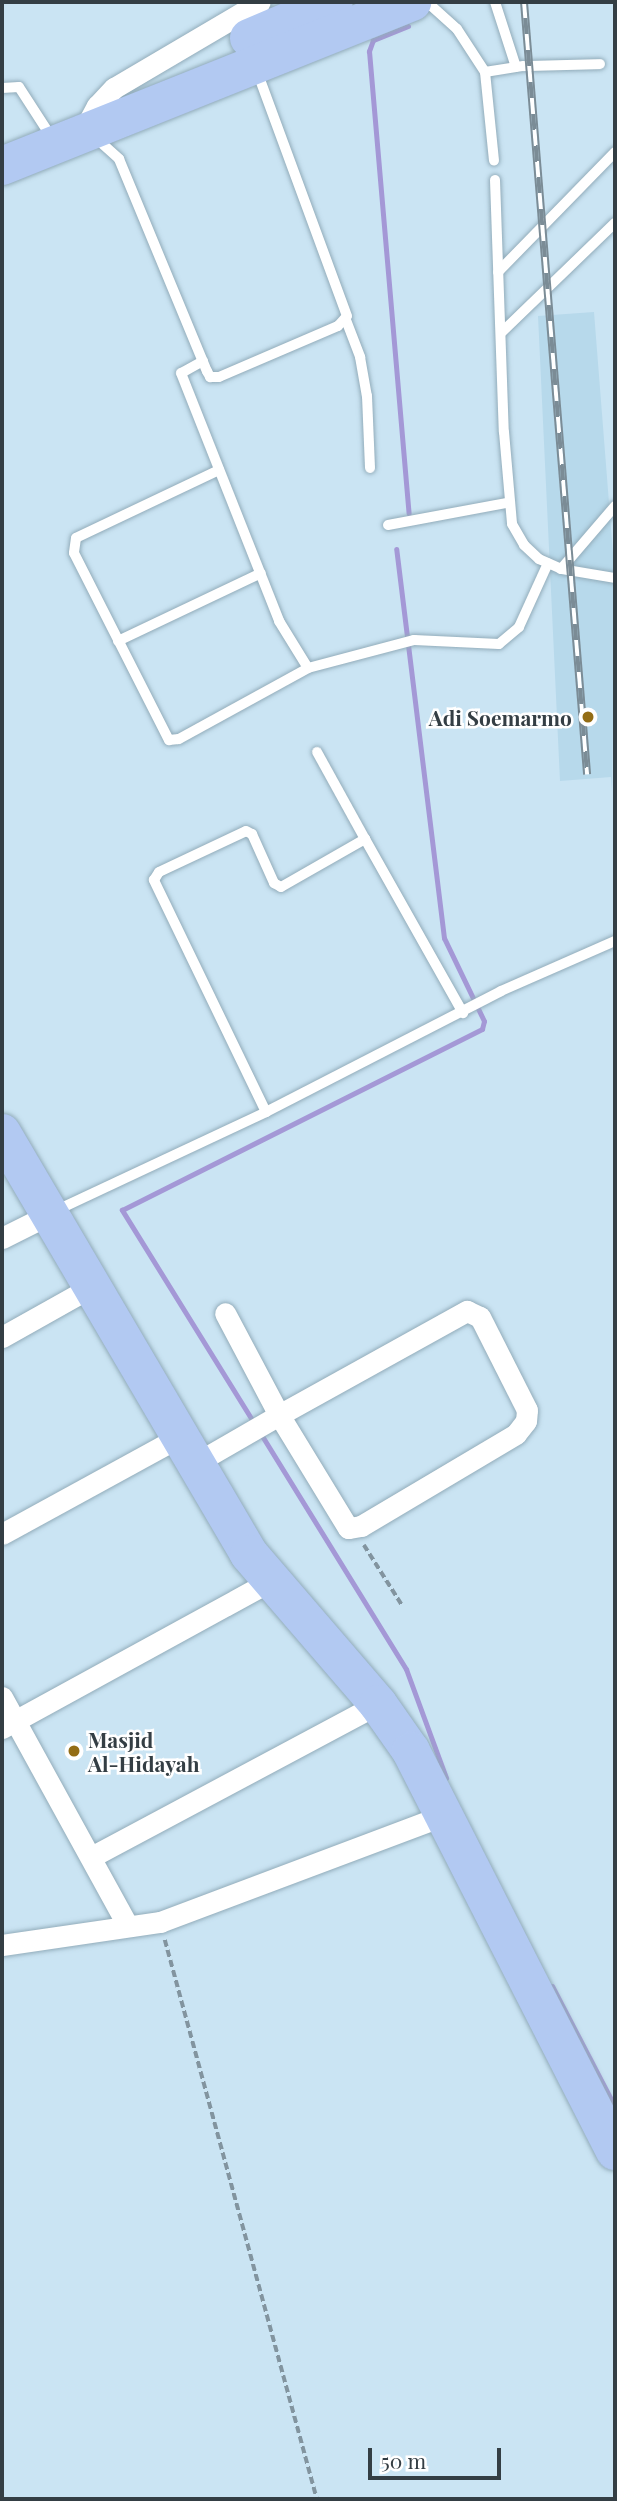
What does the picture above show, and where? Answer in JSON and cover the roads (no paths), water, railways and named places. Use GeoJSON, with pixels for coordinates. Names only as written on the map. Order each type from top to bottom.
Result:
{"type":"FeatureCollection","features":[{"type":"Feature","properties":{"kind":"highway"},"geometry":{"type":"LineString","coordinates":[[69,137],[158,82],[334,2]]}},
{"type":"Feature","properties":{"kind":"highway"},"geometry":{"type":"LineString","coordinates":[[2,166],[253,63],[411,2]]}},
{"type":"Feature","properties":{"kind":"highway"},"geometry":{"type":"LineString","coordinates":[[2,1133],[188,1450],[271,1581],[378,1704],[411,1751],[615,2151]]}},
{"type":"Feature","properties":{"kind":"street"},"geometry":{"type":"LineString","coordinates":[[69,137],[114,88],[260,2]]}},
{"type":"Feature","properties":{"kind":"street"},"geometry":{"type":"LineString","coordinates":[[2,1238],[50,1214]]}},
{"type":"Feature","properties":{"kind":"street"},"geometry":{"type":"LineString","coordinates":[[2,1337],[93,1286]]}},
{"type":"Feature","properties":{"kind":"street"},"geometry":{"type":"LineString","coordinates":[[2,1534],[188,1450],[256,1428],[277,1416],[464,1312],[480,1317],[527,1410],[523,1428],[355,1528],[342,1524],[277,1416],[225,1313]]}},
{"type":"Feature","properties":{"kind":"street"},"geometry":{"type":"LineString","coordinates":[[8,1725],[271,1581]]}},
{"type":"Feature","properties":{"kind":"street"},"geometry":{"type":"LineString","coordinates":[[2,1697],[8,1725],[93,1856],[128,1926]]}},
{"type":"Feature","properties":{"kind":"street"},"geometry":{"type":"LineString","coordinates":[[93,1856],[378,1704]]}},
{"type":"Feature","properties":{"kind":"street"},"geometry":{"type":"LineString","coordinates":[[2,1945],[160,1922],[444,1815]]}},
{"type":"Feature","properties":{"kind":"lane"},"geometry":{"type":"LineString","coordinates":[[427,2],[457,29],[485,72],[494,161]]}},
{"type":"Feature","properties":{"kind":"lane"},"geometry":{"type":"LineString","coordinates":[[495,2],[516,67]]}},
{"type":"Feature","properties":{"kind":"lane"},"geometry":{"type":"LineString","coordinates":[[253,63],[347,310],[346,320],[360,358],[367,396],[370,468]]}},
{"type":"Feature","properties":{"kind":"lane"},"geometry":{"type":"LineString","coordinates":[[485,72],[516,67],[600,64]]}},
{"type":"Feature","properties":{"kind":"lane"},"geometry":{"type":"LineString","coordinates":[[2,88],[19,88],[69,137],[106,145],[119,159],[210,377],[219,377],[346,320]]}},
{"type":"Feature","properties":{"kind":"lane"},"geometry":{"type":"LineString","coordinates":[[498,272],[615,152]]}},
{"type":"Feature","properties":{"kind":"lane"},"geometry":{"type":"LineString","coordinates":[[495,180],[507,503],[524,545],[548,563],[561,569],[615,579]]}},
{"type":"Feature","properties":{"kind":"lane"},"geometry":{"type":"LineString","coordinates":[[502,332],[615,223]]}},
{"type":"Feature","properties":{"kind":"lane"},"geometry":{"type":"LineString","coordinates":[[203,362],[181,373],[285,634],[308,668]]}},
{"type":"Feature","properties":{"kind":"lane"},"geometry":{"type":"LineString","coordinates":[[219,470],[72,542],[165,737],[174,741],[308,668],[414,640],[499,644],[513,636],[548,563]]}},
{"type":"Feature","properties":{"kind":"lane"},"geometry":{"type":"LineString","coordinates":[[388,525],[507,503]]}},
{"type":"Feature","properties":{"kind":"lane"},"geometry":{"type":"LineString","coordinates":[[561,569],[615,506]]}},
{"type":"Feature","properties":{"kind":"lane"},"geometry":{"type":"LineString","coordinates":[[118,641],[261,573]]}},
{"type":"Feature","properties":{"kind":"lane"},"geometry":{"type":"LineString","coordinates":[[317,752],[463,1013]]}},
{"type":"Feature","properties":{"kind":"lane"},"geometry":{"type":"LineString","coordinates":[[266,1112],[154,877],[246,831],[252,834],[274,883],[281,887],[365,839]]}},
{"type":"Feature","properties":{"kind":"lane"},"geometry":{"type":"LineString","coordinates":[[50,1214],[266,1112],[463,1013],[501,991],[614,942]]}},
{"type":"Feature","properties":{"kind":"waterway"},"geometry":{"type":"LineString","coordinates":[[408,26],[373,40],[369,51],[409,513]]}},
{"type":"Feature","properties":{"kind":"waterway"},"geometry":{"type":"LineString","coordinates":[[254,1423],[122,1210],[482,1029],[484,1021],[444,938],[396,549]]}},
{"type":"Feature","properties":{"kind":"waterway"},"geometry":{"type":"LineString","coordinates":[[259,1431],[406,1669],[446,1778]]}},
{"type":"Feature","properties":{"kind":"waterway"},"geometry":{"type":"LineString","coordinates":[[552,1986],[615,2107]]}},
{"type":"Feature","properties":{"kind":"railway"},"geometry":{"type":"LineString","coordinates":[[524,2],[587,774]]}},
{"type":"Feature","properties":{"kind":"place","name":"Adi Soemarmo"},"geometry":{"type":"Point","coordinates":[588,717]}},
{"type":"Feature","properties":{"kind":"place","name":"Masjid Al-Hidayah"},"geometry":{"type":"Point","coordinates":[74,1751]}}]}
